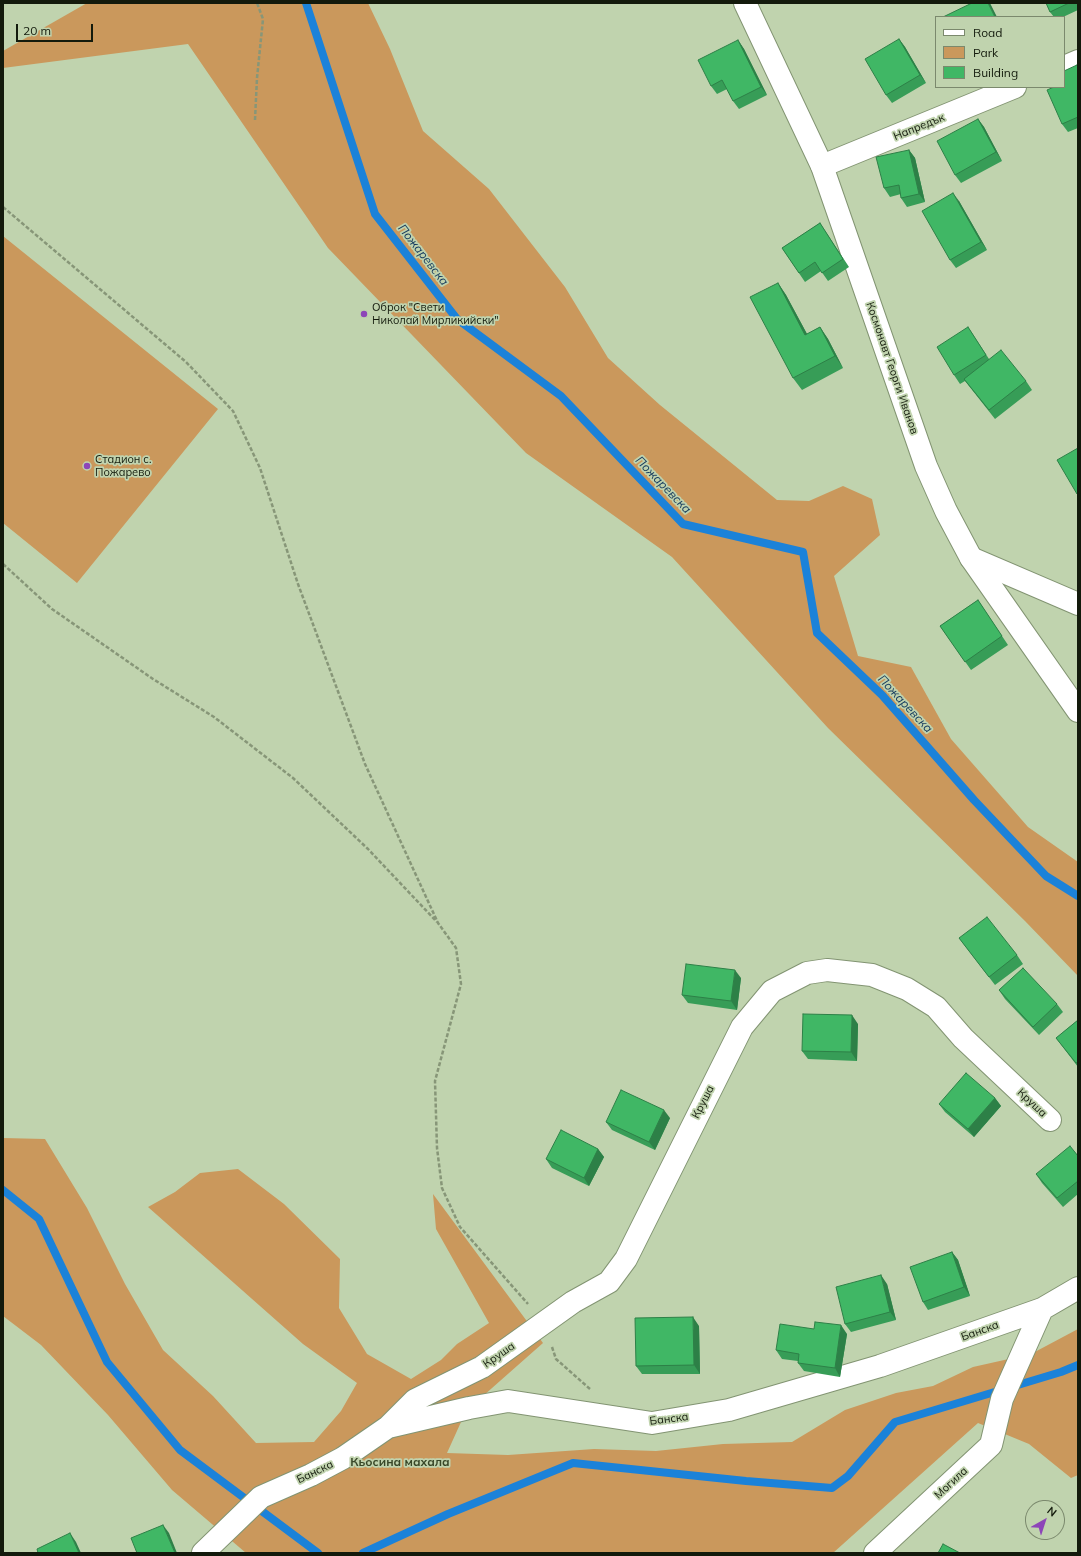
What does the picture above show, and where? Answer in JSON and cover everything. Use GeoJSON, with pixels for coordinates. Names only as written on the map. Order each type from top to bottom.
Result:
{"type":"FeatureCollection","features":[{"type":"Feature","properties":{"kind":"street","name":"Космонавт Георги Иванов"},"geometry":{"type":"LineString","coordinates":[[745,3],[822,166],[926,466],[971,558],[1078,711]]}},
{"type":"Feature","properties":{"kind":"street"},"geometry":{"type":"LineString","coordinates":[[1065,67],[1078,61]]}},
{"type":"Feature","properties":{"kind":"street","name":"Напредък"},"geometry":{"type":"LineString","coordinates":[[822,166],[1013,88]]}},
{"type":"Feature","properties":{"kind":"street"},"geometry":{"type":"LineString","coordinates":[[971,558],[1078,604]]}},
{"type":"Feature","properties":{"kind":"street","name":"Круша"},"geometry":{"type":"LineString","coordinates":[[388,1427],[415,1400],[482,1367],[573,1302],[609,1282],[626,1259],[742,1027],[772,991],[807,973],[827,970],[872,975],[907,989],[936,1007],[963,1038],[1050,1120]]}},
{"type":"Feature","properties":{"kind":"street","name":"Банска"},"geometry":{"type":"LineString","coordinates":[[203,1553],[261,1497],[311,1475],[343,1458],[388,1427],[469,1408],[508,1401],[652,1423],[721,1411],[880,1366],[1042,1309],[1078,1288]]}},
{"type":"Feature","properties":{"kind":"street","name":"Могила"},"geometry":{"type":"LineString","coordinates":[[875,1553],[991,1445],[1002,1399],[1019,1365],[1042,1309]]}},
{"type":"Feature","properties":{"kind":"path"},"geometry":{"type":"LineString","coordinates":[[255,120],[257,78],[263,19],[257,3]]}},
{"type":"Feature","properties":{"kind":"path"},"geometry":{"type":"LineString","coordinates":[[3,207],[186,362],[232,411],[260,468],[298,584],[365,764],[438,923]]}},
{"type":"Feature","properties":{"kind":"path"},"geometry":{"type":"LineString","coordinates":[[3,564],[52,609],[153,679],[214,717],[293,778],[368,850],[438,923],[456,948],[461,984],[435,1081],[437,1148],[442,1188],[460,1227],[544,1322],[556,1359],[591,1390]]}},
{"type":"Feature","properties":{"kind":"green space"},"geometry":{"type":"Polygon","coordinates":[[[87,3],[368,3],[390,49],[423,131],[489,189],[565,287],[608,358],[660,405],[777,500],[809,501],[843,486],[872,499],[880,535],[834,576],[858,656],[911,667],[951,739],[1028,827],[1078,862],[1078,976],[1025,921],[828,728],[672,557],[526,453],[328,248],[188,44],[3,68],[3,51],[87,3]]]}},
{"type":"Feature","properties":{"kind":"green space","name":"Стадион с. Пожарево"},"geometry":{"type":"Polygon","coordinates":[[[3,236],[218,409],[77,583],[3,523],[3,236]]]}},
{"type":"Feature","properties":{"kind":"green space"},"geometry":{"type":"Polygon","coordinates":[[[3,1138],[45,1139],[87,1208],[125,1284],[163,1350],[213,1396],[256,1443],[314,1442],[341,1411],[357,1383],[303,1344],[148,1207],[175,1192],[200,1173],[238,1169],[284,1204],[340,1259],[339,1308],[367,1354],[411,1379],[441,1360],[457,1344],[489,1323],[436,1229],[433,1194],[543,1343],[466,1411],[447,1453],[508,1455],[594,1449],[656,1451],[723,1444],[792,1442],[845,1410],[896,1393],[933,1386],[973,1367],[1031,1354],[1078,1329],[1078,1475],[1071,1478],[1029,1444],[978,1423],[833,1553],[246,1553],[172,1490],[108,1415],[41,1345],[3,1316],[3,1138]]]}},
{"type":"Feature","properties":{"kind":"building"},"geometry":{"type":"Polygon","coordinates":[[[972,3],[988,3],[994,16],[945,16],[972,3]]]}},
{"type":"Feature","properties":{"kind":"building"},"geometry":{"type":"Polygon","coordinates":[[[1046,3],[1069,3],[1050,12],[1046,3]]]}},
{"type":"Feature","properties":{"kind":"building"},"geometry":{"type":"Polygon","coordinates":[[[899,39],[920,75],[886,95],[865,59],[899,39]]]}},
{"type":"Feature","properties":{"kind":"building"},"geometry":{"type":"Polygon","coordinates":[[[738,40],[761,87],[733,101],[722,80],[711,86],[698,60],[738,40]]]}},
{"type":"Feature","properties":{"kind":"building"},"geometry":{"type":"Polygon","coordinates":[[[1077,65],[1078,117],[1062,124],[1047,90],[1052,88],[1065,88],[1065,71],[1077,65]]]}},
{"type":"Feature","properties":{"kind":"building"},"geometry":{"type":"Polygon","coordinates":[[[978,119],[996,152],[955,175],[937,141],[978,119]]]}},
{"type":"Feature","properties":{"kind":"building"},"geometry":{"type":"Polygon","coordinates":[[[909,150],[919,194],[901,198],[899,185],[884,188],[876,157],[909,150]]]}},
{"type":"Feature","properties":{"kind":"building"},"geometry":{"type":"Polygon","coordinates":[[[953,193],[981,242],[950,260],[922,211],[953,193]]]}},
{"type":"Feature","properties":{"kind":"building"},"geometry":{"type":"Polygon","coordinates":[[[820,223],[843,259],[822,273],[815,262],[799,273],[782,248],[820,223]]]}},
{"type":"Feature","properties":{"kind":"building"},"geometry":{"type":"Polygon","coordinates":[[[778,283],[805,335],[820,327],[835,356],[793,378],[750,297],[778,283]]]}},
{"type":"Feature","properties":{"kind":"building"},"geometry":{"type":"Polygon","coordinates":[[[968,327],[986,355],[954,375],[937,347],[968,327]]]}},
{"type":"Feature","properties":{"kind":"building"},"geometry":{"type":"Polygon","coordinates":[[[1001,350],[1026,381],[989,410],[964,379],[1001,350]]]}},
{"type":"Feature","properties":{"kind":"building"},"geometry":{"type":"Polygon","coordinates":[[[1078,448],[1078,493],[1077,494],[1057,460],[1078,448]]]}},
{"type":"Feature","properties":{"kind":"building"},"geometry":{"type":"Polygon","coordinates":[[[978,600],[1002,636],[965,662],[940,626],[978,600]]]}},
{"type":"Feature","properties":{"kind":"building"},"geometry":{"type":"Polygon","coordinates":[[[987,917],[1017,955],[989,977],[959,938],[987,917]]]}},
{"type":"Feature","properties":{"kind":"building"},"geometry":{"type":"Polygon","coordinates":[[[686,964],[735,970],[731,1001],[682,995],[686,964]]]}},
{"type":"Feature","properties":{"kind":"building"},"geometry":{"type":"Polygon","coordinates":[[[1023,968],[1057,1004],[1033,1027],[999,990],[1023,968]]]}},
{"type":"Feature","properties":{"kind":"building"},"geometry":{"type":"Polygon","coordinates":[[[803,1014],[852,1015],[851,1052],[802,1051],[803,1014]]]}},
{"type":"Feature","properties":{"kind":"building"},"geometry":{"type":"Polygon","coordinates":[[[1078,1020],[1078,1062],[1076,1063],[1056,1038],[1078,1020]]]}},
{"type":"Feature","properties":{"kind":"building"},"geometry":{"type":"Polygon","coordinates":[[[966,1073],[995,1098],[968,1129],[939,1104],[966,1073]]]}},
{"type":"Feature","properties":{"kind":"building"},"geometry":{"type":"Polygon","coordinates":[[[621,1090],[664,1110],[649,1142],[606,1122],[621,1090]]]}},
{"type":"Feature","properties":{"kind":"building"},"geometry":{"type":"Polygon","coordinates":[[[561,1130],[598,1149],[584,1178],[546,1159],[561,1130]]]}},
{"type":"Feature","properties":{"kind":"building"},"geometry":{"type":"Polygon","coordinates":[[[1070,1146],[1078,1156],[1078,1181],[1057,1198],[1036,1174],[1070,1146]]]}},
{"type":"Feature","properties":{"kind":"building"},"geometry":{"type":"Polygon","coordinates":[[[952,1252],[964,1287],[923,1302],[910,1267],[952,1252]]]}},
{"type":"Feature","properties":{"kind":"building"},"geometry":{"type":"Polygon","coordinates":[[[881,1275],[890,1312],[845,1324],[836,1287],[881,1275]]]}},
{"type":"Feature","properties":{"kind":"building"},"geometry":{"type":"Polygon","coordinates":[[[693,1317],[694,1365],[636,1366],[635,1318],[693,1317]]]}},
{"type":"Feature","properties":{"kind":"building"},"geometry":{"type":"Polygon","coordinates":[[[815,1322],[841,1325],[835,1368],[798,1363],[799,1354],[776,1350],[780,1324],[814,1329],[815,1322]]]}},
{"type":"Feature","properties":{"kind":"building"},"geometry":{"type":"Polygon","coordinates":[[[163,1525],[175,1553],[137,1553],[131,1538],[163,1525]]]}},
{"type":"Feature","properties":{"kind":"building"},"geometry":{"type":"Polygon","coordinates":[[[70,1533],[79,1553],[38,1553],[37,1549],[70,1533]]]}},
{"type":"Feature","properties":{"kind":"building"},"geometry":{"type":"Polygon","coordinates":[[[943,1544],[960,1553],[938,1553],[943,1544]]]}},
{"type":"Feature","properties":{"kind":"waterway","name":"Пожаревска"},"geometry":{"type":"LineString","coordinates":[[306,3],[375,214],[457,319],[561,396],[683,524],[803,552],[817,633],[882,695],[974,800],[1046,876],[1078,896]]}},
{"type":"Feature","properties":{"kind":"waterway"},"geometry":{"type":"LineString","coordinates":[[3,1190],[39,1219],[107,1362],[180,1450],[318,1553]]}},
{"type":"Feature","properties":{"kind":"waterway"},"geometry":{"type":"LineString","coordinates":[[363,1553],[448,1514],[573,1463],[746,1481],[832,1488],[848,1476],[895,1422],[1061,1372],[1078,1365]]}},
{"type":"Feature","properties":{"kind":"place","name":"Оброк \"Свети Николай Мирликийски\""},"geometry":{"type":"Point","coordinates":[364,314]}},
{"type":"Feature","properties":{"kind":"place","name":"Стадион с. Пожарево"},"geometry":{"type":"Point","coordinates":[87,466]}},
{"type":"Feature","properties":{"kind":"district","name":"Кьосина махала"},"geometry":{"type":"Point","coordinates":[400,1462]}}]}
